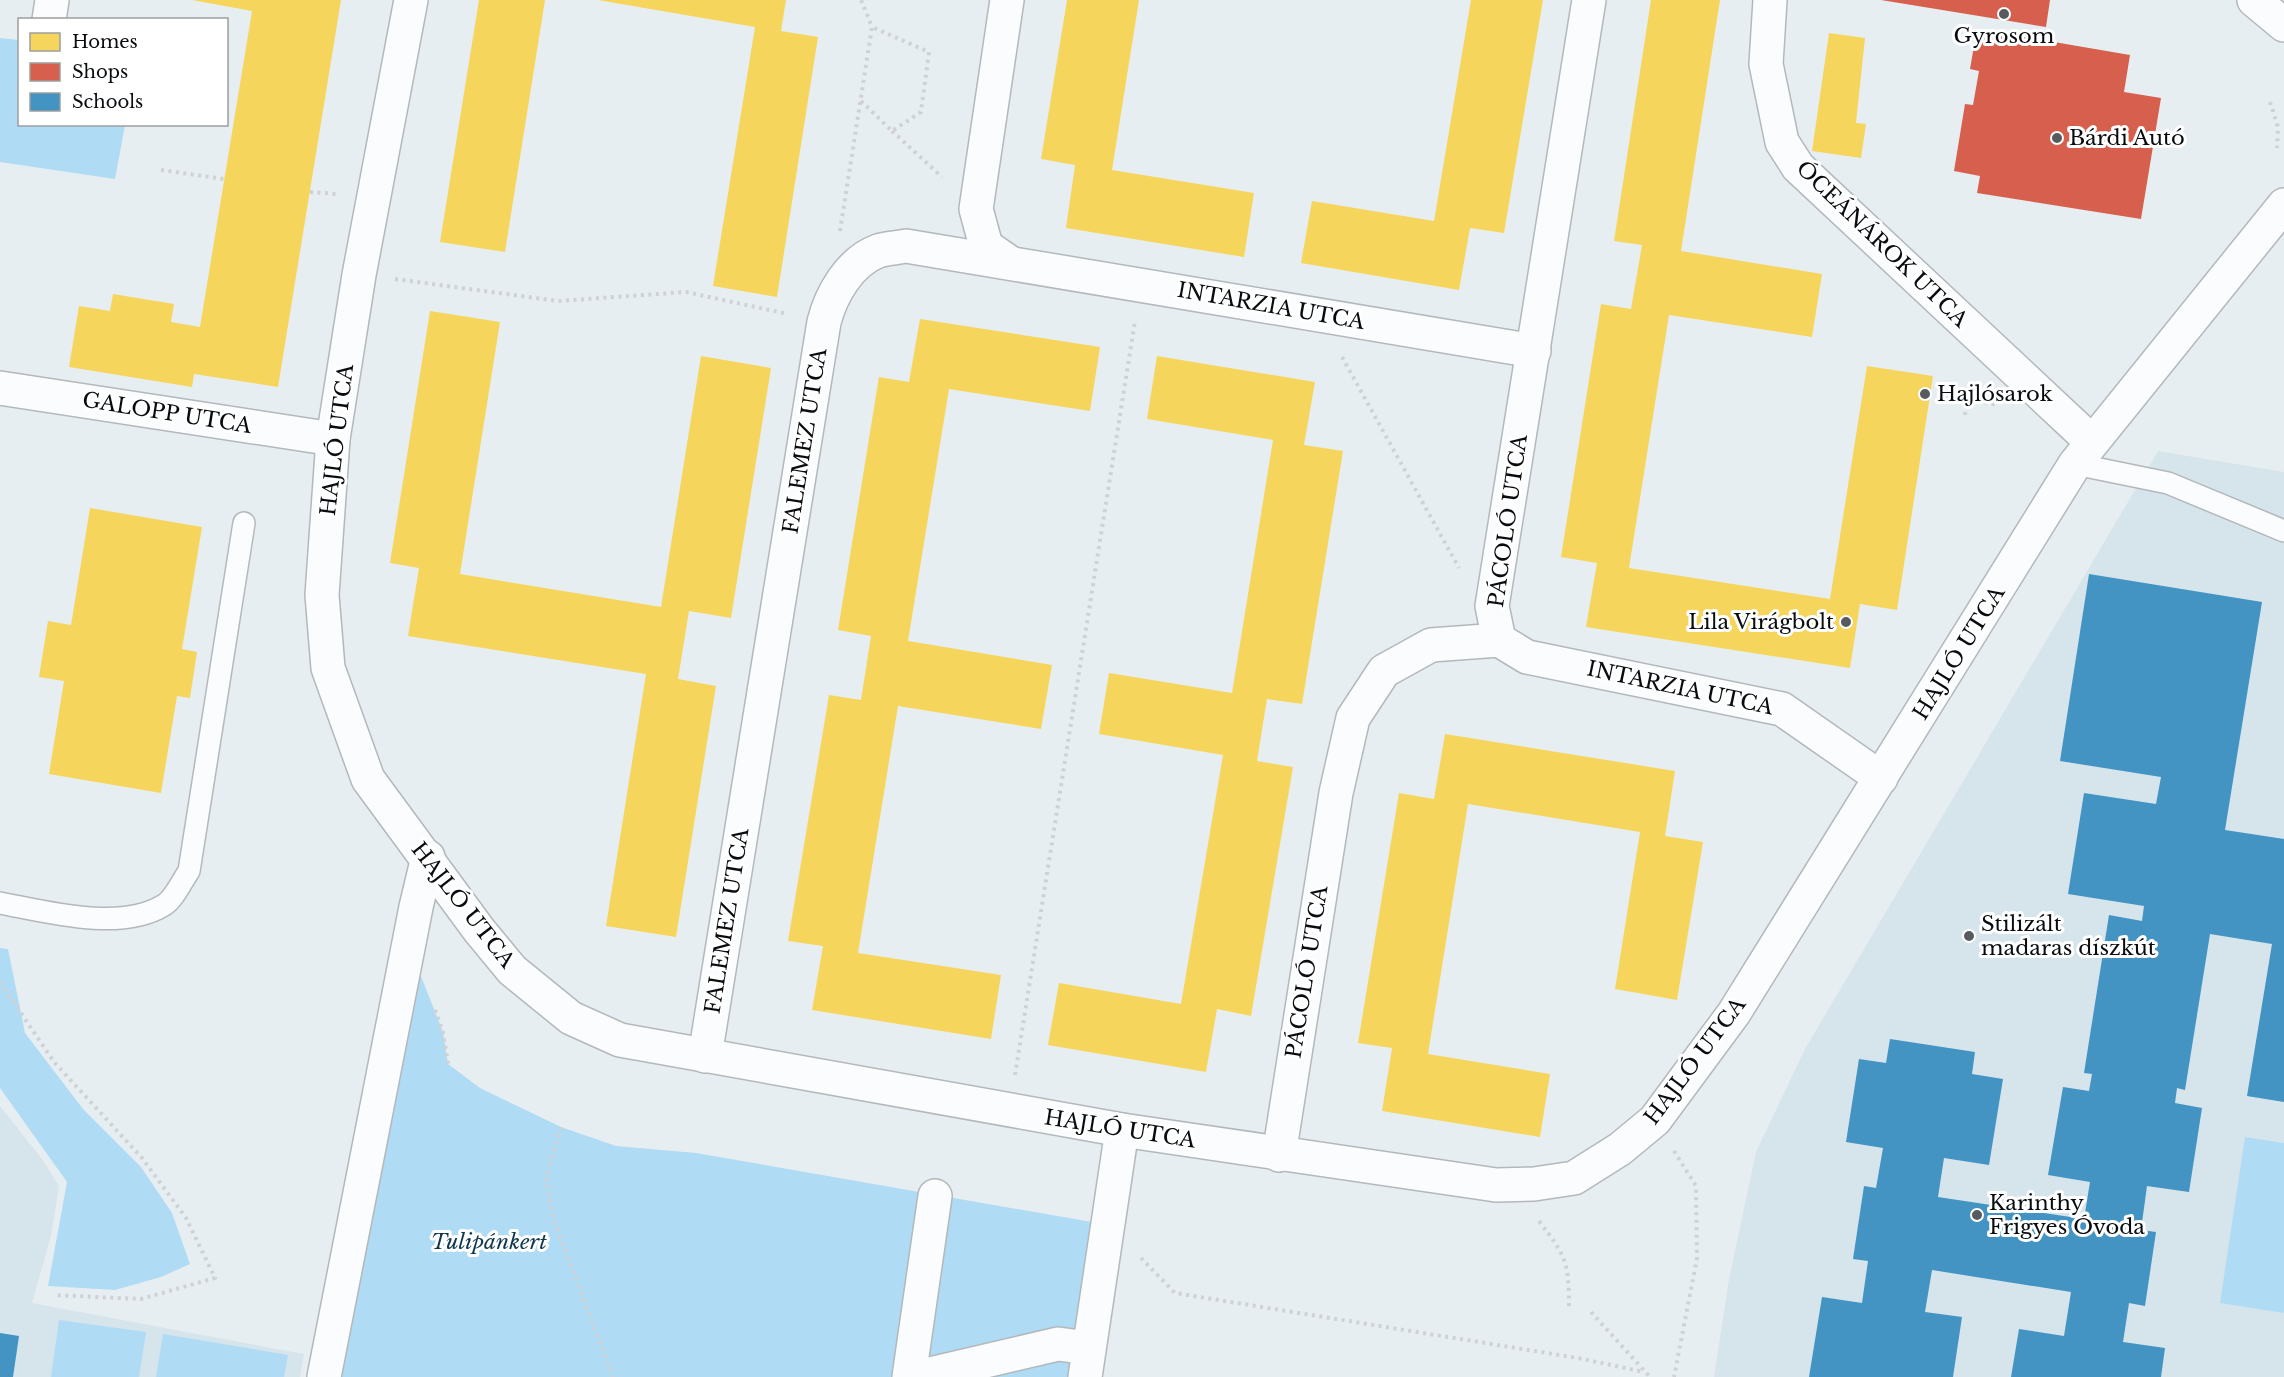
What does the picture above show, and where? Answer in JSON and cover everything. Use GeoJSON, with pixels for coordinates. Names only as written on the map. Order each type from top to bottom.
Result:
{"type":"FeatureCollection","features":[{"type":"Feature","properties":{"kind":"street"},"geometry":{"type":"LineString","coordinates":[[49,18],[52,0]]}},
{"type":"Feature","properties":{"kind":"street","name":"HAJLÓ UTCA"},"geometry":{"type":"LineString","coordinates":[[411,0],[360,275],[333,439],[322,595],[328,668],[368,779],[400,825],[428,857],[479,930],[512,970],[571,1018],[620,1040],[1122,1130],[1279,1155],[1496,1185],[1534,1184],[1575,1178],[1620,1149],[1655,1120],[1734,1014],[2083,453],[2284,204]]}},
{"type":"Feature","properties":{"kind":"street"},"geometry":{"type":"LineString","coordinates":[[1007,0],[976,209],[986,246],[1009,262]]}},
{"type":"Feature","properties":{"kind":"street","name":"PÁCOLÓ UTCA"},"geometry":{"type":"LineString","coordinates":[[1279,1155],[1336,793],[1353,718],[1384,670],[1431,645],[1499,640],[1492,606],[1589,0]]}},
{"type":"Feature","properties":{"kind":"street","name":"ÓCEÁNÁROK UTCA"},"geometry":{"type":"LineString","coordinates":[[1770,0],[1766,64],[1782,142],[1797,167],[2083,453]]}},
{"type":"Feature","properties":{"kind":"street"},"geometry":{"type":"LineString","coordinates":[[2254,0],[2284,25]]}},
{"type":"Feature","properties":{"kind":"street","name":"FALEMEZ UTCA"},"geometry":{"type":"LineString","coordinates":[[705,1056],[824,322],[829,306],[849,271],[876,252],[906,246],[1009,262]]}},
{"type":"Feature","properties":{"kind":"street","name":"INTARZIA UTCA"},"geometry":{"type":"LineString","coordinates":[[1009,262],[1534,351]]}},
{"type":"Feature","properties":{"kind":"street","name":"GALOPP UTCA"},"geometry":{"type":"LineString","coordinates":[[0,388],[333,439]]}},
{"type":"Feature","properties":{"kind":"street","name":"INTARZIA UTCA"},"geometry":{"type":"LineString","coordinates":[[1499,640],[1527,657],[1782,709],[1881,778]]}},
{"type":"Feature","properties":{"kind":"street"},"geometry":{"type":"LineString","coordinates":[[324,1377],[416,907],[428,857]]}},
{"type":"Feature","properties":{"kind":"street"},"geometry":{"type":"LineString","coordinates":[[917,1377],[1058,1344],[1087,1363],[1122,1130]]}},
{"type":"Feature","properties":{"kind":"street"},"geometry":{"type":"LineString","coordinates":[[909,1377],[935,1196]]}},
{"type":"Feature","properties":{"kind":"lane"},"geometry":{"type":"LineString","coordinates":[[2083,453],[2168,483],[2284,531]]}},
{"type":"Feature","properties":{"kind":"lane"},"geometry":{"type":"LineString","coordinates":[[0,903],[62,914],[123,919],[166,904],[189,871],[244,523]]}},
{"type":"Feature","properties":{"kind":"path"},"geometry":{"type":"LineString","coordinates":[[839,237],[872,27],[861,0]]}},
{"type":"Feature","properties":{"kind":"path"},"geometry":{"type":"LineString","coordinates":[[872,27],[930,52],[921,112],[892,131]]}},
{"type":"Feature","properties":{"kind":"path"},"geometry":{"type":"LineString","coordinates":[[861,101],[976,209]]}},
{"type":"Feature","properties":{"kind":"path"},"geometry":{"type":"LineString","coordinates":[[2270,102],[2278,127],[2277,148]]}},
{"type":"Feature","properties":{"kind":"path"},"geometry":{"type":"LineString","coordinates":[[162,170],[224,179]]}},
{"type":"Feature","properties":{"kind":"path"},"geometry":{"type":"LineString","coordinates":[[360,275],[558,301],[686,292],[824,322]]}},
{"type":"Feature","properties":{"kind":"path"},"geometry":{"type":"LineString","coordinates":[[1009,1110],[1141,284]]}},
{"type":"Feature","properties":{"kind":"path"},"geometry":{"type":"LineString","coordinates":[[1318,315],[1460,569]]}},
{"type":"Feature","properties":{"kind":"path"},"geometry":{"type":"LineString","coordinates":[[1965,415],[1967,399]]}},
{"type":"Feature","properties":{"kind":"path"},"geometry":{"type":"LineString","coordinates":[[0,982],[54,1062],[142,1158],[186,1218],[215,1278],[141,1299],[54,1295]]}},
{"type":"Feature","properties":{"kind":"path"},"geometry":{"type":"LineString","coordinates":[[1655,1120],[1696,1186],[1697,1258],[1674,1377]]}},
{"type":"Feature","properties":{"kind":"path"},"geometry":{"type":"LineString","coordinates":[[561,1127],[546,1178],[554,1221],[613,1377]]}},
{"type":"Feature","properties":{"kind":"path"},"geometry":{"type":"LineString","coordinates":[[1534,1184],[1532,1212],[1564,1254],[1569,1280],[1569,1307]]}},
{"type":"Feature","properties":{"kind":"path"},"geometry":{"type":"LineString","coordinates":[[1109,1225],[1175,1293],[1578,1358],[1644,1372]]}},
{"type":"Feature","properties":{"kind":"path"},"geometry":{"type":"LineString","coordinates":[[1591,1311],[1650,1377]]}},
{"type":"Feature","properties":{"kind":"shaded area"},"geometry":{"type":"Polygon","coordinates":[[[2158,451],[2284,472],[2284,1377],[1714,1377],[1729,1279],[1756,1152],[1805,1049],[2158,451]]]}},
{"type":"Feature","properties":{"kind":"shaded area"},"geometry":{"type":"Polygon","coordinates":[[[0,1106],[42,1159],[59,1186],[51,1236],[32,1303],[304,1354],[300,1377],[0,1377],[0,1106]]]}},
{"type":"Feature","properties":{"kind":"green space"},"geometry":{"type":"Polygon","coordinates":[[[0,38],[18,40],[18,126],[125,126],[115,179],[0,162],[0,38]]]}},
{"type":"Feature","properties":{"kind":"green space","name":"Tulipánkert"},"geometry":{"type":"Polygon","coordinates":[[[409,946],[443,1032],[448,1064],[480,1088],[561,1127],[616,1146],[696,1153],[1109,1225],[1085,1377],[324,1377],[409,946]]]}},
{"type":"Feature","properties":{"kind":"green space"},"geometry":{"type":"Polygon","coordinates":[[[0,948],[8,949],[25,1033],[83,1109],[141,1167],[172,1213],[190,1264],[161,1277],[115,1290],[48,1286],[67,1182],[0,1088],[0,948]]]}},
{"type":"Feature","properties":{"kind":"green space"},"geometry":{"type":"Polygon","coordinates":[[[2245,1137],[2284,1143],[2284,1313],[2220,1303],[2245,1137]]]}},
{"type":"Feature","properties":{"kind":"green space"},"geometry":{"type":"Polygon","coordinates":[[[59,1320],[146,1332],[139,1377],[51,1377],[59,1320]]]}},
{"type":"Feature","properties":{"kind":"green space"},"geometry":{"type":"Polygon","coordinates":[[[163,1334],[288,1355],[284,1377],[156,1377],[163,1334]]]}},
{"type":"Feature","properties":{"kind":"building: Homes"},"geometry":{"type":"Polygon","coordinates":[[[192,0],[341,0],[278,387],[194,374],[192,387],[69,367],[79,306],[110,311],[113,294],[174,304],[171,322],[200,327],[252,11],[192,0]]]}},
{"type":"Feature","properties":{"kind":"building: Homes"},"geometry":{"type":"Polygon","coordinates":[[[479,0],[545,0],[505,252],[440,242],[479,0]]]}},
{"type":"Feature","properties":{"kind":"building: Homes"},"geometry":{"type":"Polygon","coordinates":[[[598,0],[786,0],[781,31],[818,37],[777,297],[713,286],[755,27],[598,0]]]}},
{"type":"Feature","properties":{"kind":"building: Homes"},"geometry":{"type":"Polygon","coordinates":[[[1067,0],[1139,0],[1112,170],[1254,193],[1244,257],[1066,228],[1075,165],[1041,159],[1067,0]]]}},
{"type":"Feature","properties":{"kind":"building: Homes"},"geometry":{"type":"Polygon","coordinates":[[[1471,0],[1543,0],[1504,233],[1470,228],[1459,290],[1301,263],[1312,201],[1434,221],[1471,0]]]}},
{"type":"Feature","properties":{"kind":"building: Homes"},"geometry":{"type":"Polygon","coordinates":[[[1651,0],[1720,0],[1681,251],[1822,274],[1812,337],[1669,315],[1629,568],[1830,599],[1867,366],[1933,376],[1897,610],[1860,604],[1850,668],[1586,627],[1597,563],[1561,557],[1601,304],[1631,309],[1642,245],[1614,241],[1651,0]]]}},
{"type":"Feature","properties":{"kind":"building: Homes"},"geometry":{"type":"Polygon","coordinates":[[[1829,33],[1865,38],[1856,123],[1866,124],[1861,158],[1812,151],[1829,33]]]}},
{"type":"Feature","properties":{"kind":"building: Homes"},"geometry":{"type":"Polygon","coordinates":[[[430,311],[500,322],[460,574],[661,607],[701,356],[771,368],[731,618],[689,611],[678,679],[716,686],[676,937],[606,926],[646,674],[408,636],[419,568],[390,563],[430,311]]]}},
{"type":"Feature","properties":{"kind":"building: Homes"},"geometry":{"type":"Polygon","coordinates":[[[920,319],[1100,347],[1090,411],[949,389],[908,641],[1052,665],[1041,729],[898,706],[858,953],[1001,975],[991,1039],[812,1010],[823,946],[788,941],[829,695],[861,700],[871,636],[838,630],[879,377],[909,382],[920,319]]]}},
{"type":"Feature","properties":{"kind":"building: Homes"},"geometry":{"type":"Polygon","coordinates":[[[1157,356],[1315,382],[1304,445],[1343,451],[1302,704],[1267,699],[1257,761],[1293,767],[1251,1016],[1217,1009],[1206,1072],[1048,1045],[1059,983],[1181,1004],[1223,755],[1099,734],[1109,673],[1232,693],[1273,440],[1147,419],[1157,356]]]}},
{"type":"Feature","properties":{"kind":"building: Homes"},"geometry":{"type":"Polygon","coordinates":[[[90,508],[202,527],[182,649],[197,652],[190,698],[177,696],[161,793],[49,774],[64,681],[39,677],[48,621],[71,625],[90,508]]]}},
{"type":"Feature","properties":{"kind":"building: Homes"},"geometry":{"type":"Polygon","coordinates":[[[1445,734],[1675,771],[1665,836],[1703,842],[1677,1000],[1615,989],[1640,832],[1468,804],[1428,1054],[1550,1074],[1540,1137],[1382,1111],[1392,1048],[1358,1043],[1399,793],[1434,799],[1445,734]]]}},
{"type":"Feature","properties":{"kind":"building: Shops","name":"Gyrosom"},"geometry":{"type":"Polygon","coordinates":[[[1881,0],[2050,0],[2046,27],[1881,0]]]}},
{"type":"Feature","properties":{"kind":"building: Shops","name":"Bárdi Autó"},"geometry":{"type":"Polygon","coordinates":[[[1977,29],[2130,55],[2124,92],[2161,98],[2141,219],[1977,193],[1980,176],[1954,171],[1965,104],[1973,105],[1979,71],[1970,69],[1977,29]]]}},
{"type":"Feature","properties":{"kind":"building: Schools"},"geometry":{"type":"Polygon","coordinates":[[[2089,574],[2262,602],[2225,830],[2284,839],[2284,1102],[2247,1096],[2272,944],[2210,934],[2185,1090],[2177,1088],[2175,1103],[2202,1108],[2189,1192],[2147,1186],[2141,1230],[2156,1232],[2145,1306],[2129,1303],[2123,1342],[2165,1348],[2161,1377],[2011,1377],[2019,1329],[2064,1336],[2071,1292],[1932,1270],[1925,1312],[1962,1317],[1953,1377],[1809,1377],[1822,1297],[1862,1303],[1868,1261],[1853,1259],[1864,1186],[1876,1188],[1883,1148],[1846,1142],[1859,1059],[1886,1063],[1890,1039],[1975,1052],[1972,1074],[2003,1079],[1989,1165],[1944,1158],[1938,1197],[2084,1219],[2090,1182],[2048,1175],[2063,1087],[2089,1091],[2092,1074],[2084,1073],[2109,915],[2142,921],[2144,906],[2068,894],[2084,793],[2156,804],[2161,777],[2060,761],[2089,574]]]}},
{"type":"Feature","properties":{"kind":"building: Schools"},"geometry":{"type":"Polygon","coordinates":[[[0,1333],[19,1336],[13,1377],[0,1377],[0,1333]]]}},
{"type":"Feature","properties":{"kind":"place","name":"Gyrosom"},"geometry":{"type":"Point","coordinates":[2004,14]}},
{"type":"Feature","properties":{"kind":"place","name":"Bárdi Autó"},"geometry":{"type":"Point","coordinates":[2057,138]}},
{"type":"Feature","properties":{"kind":"place","name":"Hajlósarok"},"geometry":{"type":"Point","coordinates":[1925,394]}},
{"type":"Feature","properties":{"kind":"place","name":"Lila Virágbolt"},"geometry":{"type":"Point","coordinates":[1846,622]}},
{"type":"Feature","properties":{"kind":"place","name":"Stilizált madaras díszkút"},"geometry":{"type":"Point","coordinates":[1969,936]}},
{"type":"Feature","properties":{"kind":"place","name":"Karinthy Frigyes Óvoda"},"geometry":{"type":"Point","coordinates":[1977,1215]}}]}
